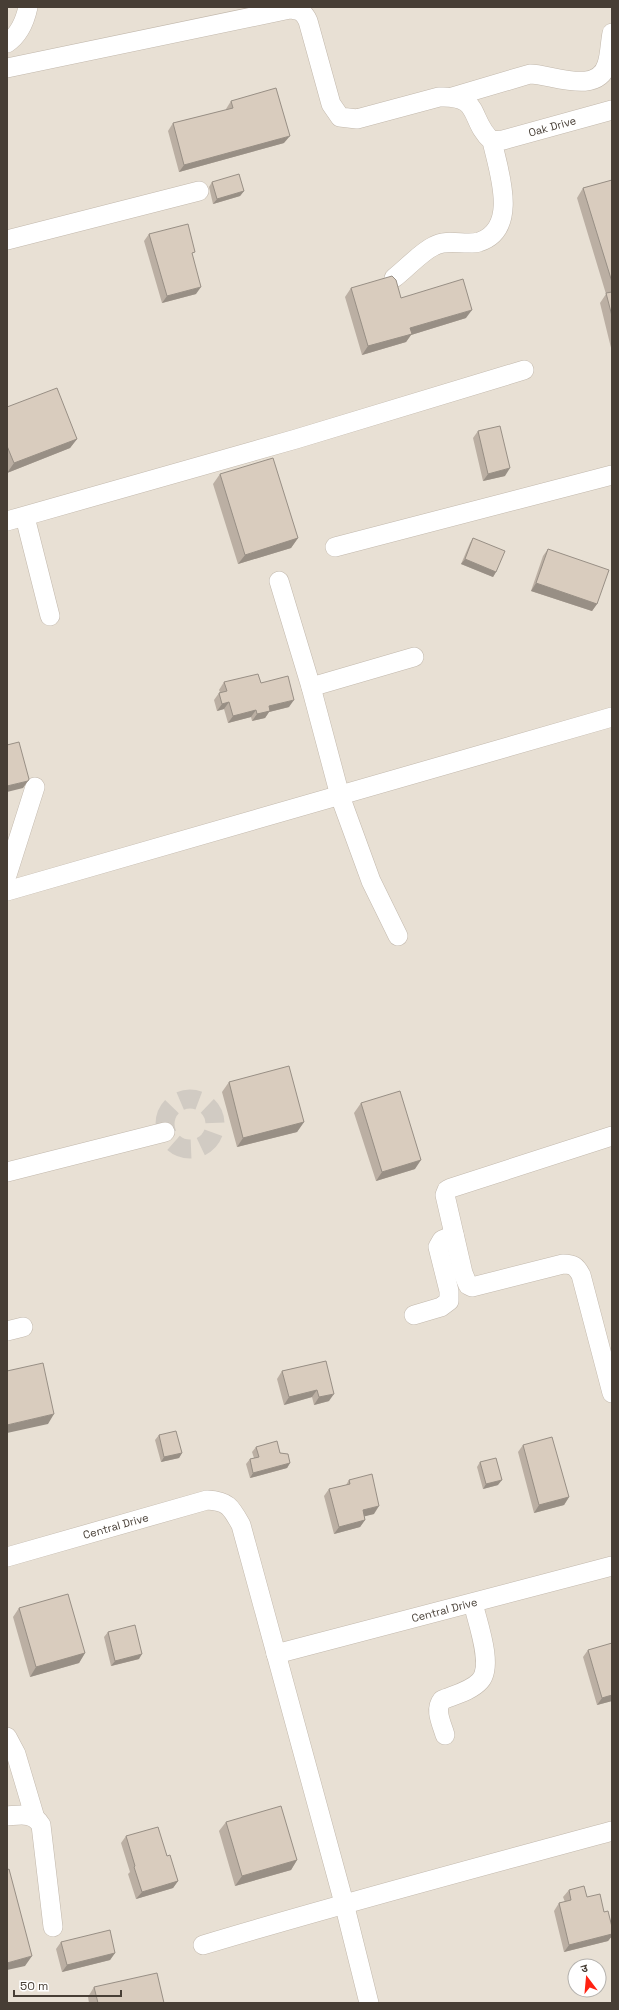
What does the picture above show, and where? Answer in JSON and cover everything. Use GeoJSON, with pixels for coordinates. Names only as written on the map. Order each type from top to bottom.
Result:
{"type":"FeatureCollection","features":[{"type":"Feature","properties":{"kind":"street"},"geometry":{"type":"LineString","coordinates":[[7,43],[18,33],[28,7]]}},
{"type":"Feature","properties":{"kind":"street"},"geometry":{"type":"LineString","coordinates":[[7,68],[290,9],[304,9],[331,104],[340,117],[357,119],[439,97],[452,97],[464,100],[471,107],[487,136],[492,141],[504,196],[504,209],[500,221],[493,233],[480,242],[465,244],[443,243],[434,246],[394,278]]}},
{"type":"Feature","properties":{"kind":"street"},"geometry":{"type":"LineString","coordinates":[[452,97],[530,74],[540,74],[572,82],[582,82],[598,77],[607,66],[612,33]]}},
{"type":"Feature","properties":{"kind":"street","name":"Oak Drive"},"geometry":{"type":"LineString","coordinates":[[492,141],[503,140],[612,110]]}},
{"type":"Feature","properties":{"kind":"street"},"geometry":{"type":"LineString","coordinates":[[7,240],[199,191]]}},
{"type":"Feature","properties":{"kind":"street"},"geometry":{"type":"LineString","coordinates":[[50,616],[16,519],[524,370]]}},
{"type":"Feature","properties":{"kind":"street"},"geometry":{"type":"LineString","coordinates":[[335,547],[612,475]]}},
{"type":"Feature","properties":{"kind":"street"},"geometry":{"type":"LineString","coordinates":[[279,581],[340,796],[370,881],[398,936]]}},
{"type":"Feature","properties":{"kind":"street"},"geometry":{"type":"LineString","coordinates":[[310,688],[414,657]]}},
{"type":"Feature","properties":{"kind":"street"},"geometry":{"type":"LineString","coordinates":[[7,891],[612,717]]}},
{"type":"Feature","properties":{"kind":"street"},"geometry":{"type":"LineString","coordinates":[[7,875],[35,787]]}},
{"type":"Feature","properties":{"kind":"street"},"geometry":{"type":"LineString","coordinates":[[7,1172],[166,1132]]}},
{"type":"Feature","properties":{"kind":"street"},"geometry":{"type":"LineString","coordinates":[[612,1136],[447,1190],[445,1195],[465,1279],[472,1287],[564,1264],[572,1264],[577,1268],[581,1275],[612,1392]]}},
{"type":"Feature","properties":{"kind":"street"},"geometry":{"type":"LineString","coordinates":[[414,1315],[441,1307],[449,1301],[449,1291],[438,1247],[442,1240],[454,1235]]}},
{"type":"Feature","properties":{"kind":"street","name":"Central Drive"},"geometry":{"type":"LineString","coordinates":[[7,1556],[207,1500],[225,1504],[231,1508],[241,1525],[276,1654],[612,1566]]}},
{"type":"Feature","properties":{"kind":"street"},"geometry":{"type":"LineString","coordinates":[[444,1735],[438,1709],[439,1704],[442,1700],[470,1689],[480,1681],[484,1675],[484,1650],[473,1603]]}},
{"type":"Feature","properties":{"kind":"street"},"geometry":{"type":"LineString","coordinates":[[276,1654],[344,1903],[369,2003]]}},
{"type":"Feature","properties":{"kind":"street"},"geometry":{"type":"LineString","coordinates":[[7,1737],[16,1754],[35,1818],[41,1826],[53,1927]]}},
{"type":"Feature","properties":{"kind":"street"},"geometry":{"type":"LineString","coordinates":[[7,1816],[24,1814],[35,1818]]}},
{"type":"Feature","properties":{"kind":"street"},"geometry":{"type":"LineString","coordinates":[[203,1944],[344,1903],[612,1831]]}},
{"type":"Feature","properties":{"kind":"shaded area"},"geometry":{"type":"Polygon","coordinates":[[[7,7],[612,7],[612,2003],[7,2003],[7,7]]]}},
{"type":"Feature","properties":{"kind":"building"},"geometry":{"type":"Polygon","coordinates":[[[276,88],[290,136],[184,165],[173,123],[233,108],[231,101],[276,88]]]}},
{"type":"Feature","properties":{"kind":"building"},"geometry":{"type":"Polygon","coordinates":[[[239,174],[244,191],[217,199],[212,182],[239,174]]]}},
{"type":"Feature","properties":{"kind":"building"},"geometry":{"type":"Polygon","coordinates":[[[612,180],[612,282],[583,188],[612,180]]]}},
{"type":"Feature","properties":{"kind":"building"},"geometry":{"type":"Polygon","coordinates":[[[188,224],[195,252],[192,253],[201,287],[167,296],[149,234],[188,224]]]}},
{"type":"Feature","properties":{"kind":"building"},"geometry":{"type":"Polygon","coordinates":[[[392,276],[396,280],[401,298],[463,279],[472,310],[410,328],[412,334],[368,346],[351,288],[392,276]]]}},
{"type":"Feature","properties":{"kind":"building"},"geometry":{"type":"Polygon","coordinates":[[[612,292],[612,316],[606,293],[612,292]]]}},
{"type":"Feature","properties":{"kind":"building"},"geometry":{"type":"Polygon","coordinates":[[[57,388],[77,439],[14,463],[7,446],[7,407],[57,388]]]}},
{"type":"Feature","properties":{"kind":"building"},"geometry":{"type":"Polygon","coordinates":[[[500,426],[510,468],[488,474],[478,431],[500,426]]]}},
{"type":"Feature","properties":{"kind":"building"},"geometry":{"type":"Polygon","coordinates":[[[273,458],[298,538],[245,555],[220,474],[273,458]]]}},
{"type":"Feature","properties":{"kind":"building"},"geometry":{"type":"Polygon","coordinates":[[[473,538],[505,551],[496,572],[465,559],[473,538]]]}},
{"type":"Feature","properties":{"kind":"building"},"geometry":{"type":"Polygon","coordinates":[[[548,549],[609,570],[597,604],[536,583],[548,549]]]}},
{"type":"Feature","properties":{"kind":"building"},"geometry":{"type":"Polygon","coordinates":[[[258,674],[261,683],[288,676],[294,700],[269,706],[270,711],[257,714],[256,710],[233,716],[229,702],[222,704],[219,693],[227,691],[224,682],[258,674]]]}},
{"type":"Feature","properties":{"kind":"building"},"geometry":{"type":"Polygon","coordinates":[[[19,742],[29,779],[28,781],[7,786],[7,745],[19,742]]]}},
{"type":"Feature","properties":{"kind":"building"},"geometry":{"type":"Polygon","coordinates":[[[289,1066],[304,1122],[243,1138],[229,1082],[289,1066]]]}},
{"type":"Feature","properties":{"kind":"building"},"geometry":{"type":"Polygon","coordinates":[[[400,1091],[421,1160],[382,1172],[361,1103],[400,1091]]]}},
{"type":"Feature","properties":{"kind":"building"},"geometry":{"type":"Polygon","coordinates":[[[326,1361],[334,1394],[319,1397],[317,1390],[289,1397],[282,1371],[326,1361]]]}},
{"type":"Feature","properties":{"kind":"building"},"geometry":{"type":"Polygon","coordinates":[[[43,1363],[54,1414],[7,1425],[7,1371],[43,1363]]]}},
{"type":"Feature","properties":{"kind":"building"},"geometry":{"type":"Polygon","coordinates":[[[176,1431],[182,1453],[164,1457],[159,1435],[176,1431]]]}},
{"type":"Feature","properties":{"kind":"building"},"geometry":{"type":"Polygon","coordinates":[[[552,1437],[569,1497],[539,1505],[523,1445],[552,1437]]]}},
{"type":"Feature","properties":{"kind":"building"},"geometry":{"type":"Polygon","coordinates":[[[277,1441],[280,1453],[288,1454],[290,1463],[253,1473],[250,1459],[259,1457],[256,1447],[277,1441]]]}},
{"type":"Feature","properties":{"kind":"building"},"geometry":{"type":"Polygon","coordinates":[[[496,1458],[502,1480],[486,1484],[480,1462],[496,1458]]]}},
{"type":"Feature","properties":{"kind":"building"},"geometry":{"type":"Polygon","coordinates":[[[372,1474],[379,1506],[363,1510],[365,1520],[339,1527],[329,1489],[350,1484],[349,1480],[372,1474]]]}},
{"type":"Feature","properties":{"kind":"building"},"geometry":{"type":"Polygon","coordinates":[[[68,1594],[85,1653],[36,1667],[19,1608],[68,1594]]]}},
{"type":"Feature","properties":{"kind":"building"},"geometry":{"type":"Polygon","coordinates":[[[135,1625],[142,1654],[115,1661],[108,1632],[135,1625]]]}},
{"type":"Feature","properties":{"kind":"building"},"geometry":{"type":"Polygon","coordinates":[[[612,1643],[612,1695],[602,1698],[588,1650],[612,1643]]]}},
{"type":"Feature","properties":{"kind":"building"},"geometry":{"type":"Polygon","coordinates":[[[281,1806],[297,1860],[242,1876],[226,1822],[281,1806]]]}},
{"type":"Feature","properties":{"kind":"building"},"geometry":{"type":"Polygon","coordinates":[[[158,1827],[167,1856],[170,1855],[178,1881],[142,1892],[126,1836],[158,1827]]]}},
{"type":"Feature","properties":{"kind":"building"},"geometry":{"type":"Polygon","coordinates":[[[9,1869],[32,1956],[7,1963],[7,1870],[9,1869]]]}},
{"type":"Feature","properties":{"kind":"building"},"geometry":{"type":"Polygon","coordinates":[[[584,1886],[587,1897],[600,1894],[604,1912],[608,1911],[612,1934],[569,1945],[559,1903],[571,1900],[569,1890],[584,1886]]]}},
{"type":"Feature","properties":{"kind":"building"},"geometry":{"type":"Polygon","coordinates":[[[110,1930],[115,1953],[67,1965],[61,1942],[110,1930]]]}},
{"type":"Feature","properties":{"kind":"building"},"geometry":{"type":"Polygon","coordinates":[[[157,1973],[164,2003],[98,2003],[94,1987],[157,1973]]]}},
{"type":"Feature","properties":{"kind":"tunnel"},"geometry":{"type":"LineString","coordinates":[[190,1099],[200,1101],[208,1106],[213,1114],[215,1124],[213,1134],[208,1142],[200,1147],[190,1149],[180,1147],[172,1142],[167,1134],[165,1124],[167,1114],[172,1106],[180,1101],[190,1099]]}}]}
